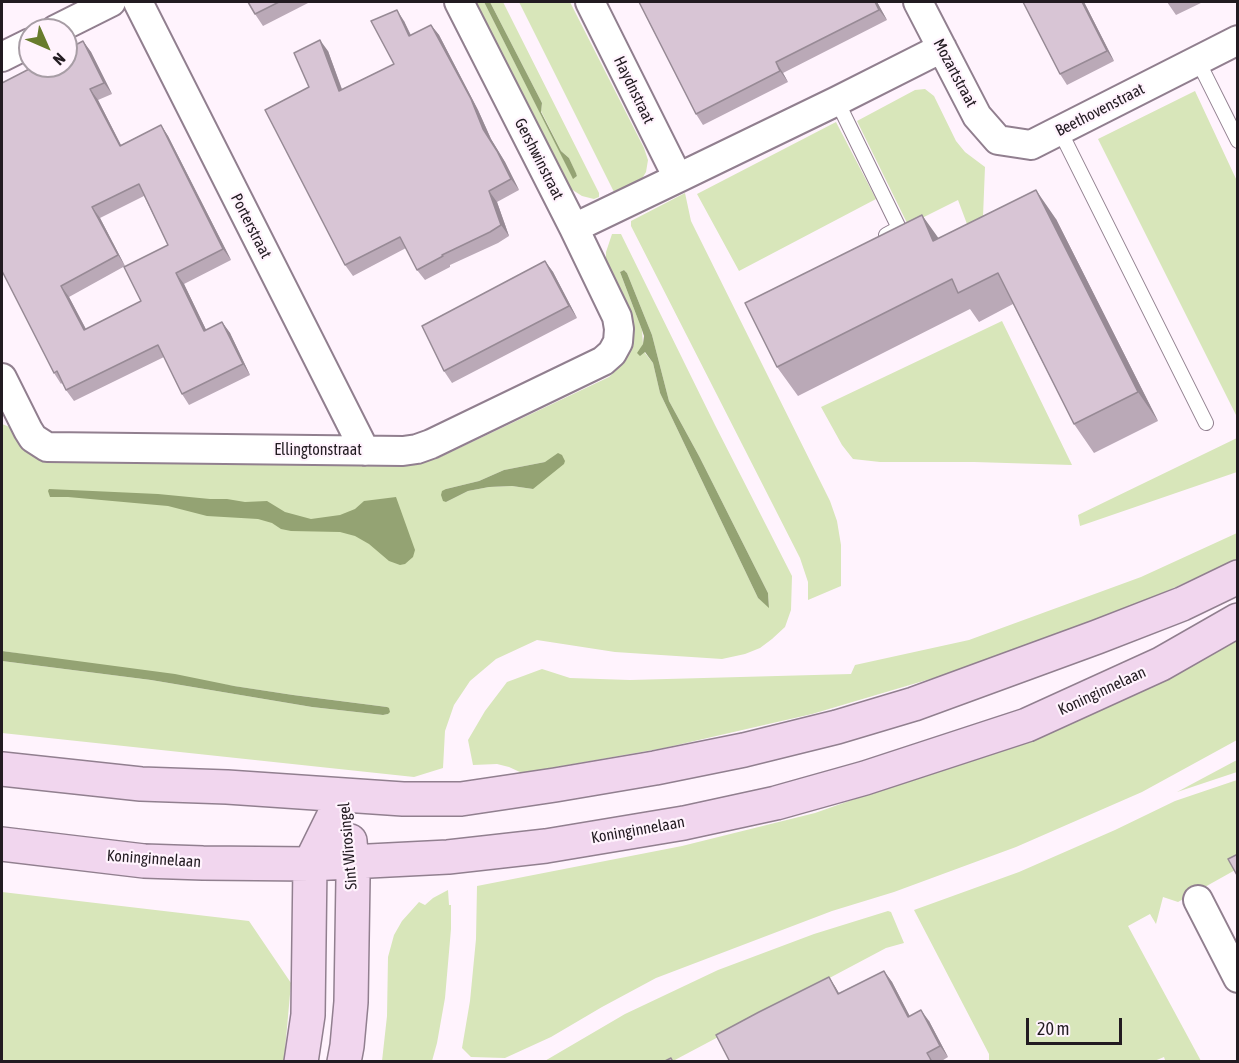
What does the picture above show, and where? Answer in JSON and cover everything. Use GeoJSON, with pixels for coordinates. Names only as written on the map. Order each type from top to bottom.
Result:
{"type":"FeatureCollection","features":[{"type":"Feature","properties":{"kind":"main road"},"geometry":{"type":"LineString","coordinates":[[2,769],[141,784],[461,799],[655,768],[837,727],[914,704],[1097,638],[1172,609],[1238,577]]}},
{"type":"Feature","properties":{"kind":"main road","name":"Koninginnelaan"},"geometry":{"type":"LineString","coordinates":[[2,844],[144,861],[310,864],[448,857],[546,846],[684,823],[776,803],[865,778],[1027,725],[1161,664],[1238,620]]}},
{"type":"Feature","properties":{"kind":"main road","name":"Sint Wirosingel"},"geometry":{"type":"LineString","coordinates":[[344,795],[352,862],[353,929],[351,1002],[344,1062]]}},
{"type":"Feature","properties":{"kind":"main road","name":"Sint Wirosingel"},"geometry":{"type":"LineString","coordinates":[[301,1062],[308,1015],[310,864],[344,795]]}},
{"type":"Feature","properties":{"kind":"street"},"geometry":{"type":"LineString","coordinates":[[78,18],[111,2]]}},
{"type":"Feature","properties":{"kind":"street","name":"Porterstraat"},"geometry":{"type":"LineString","coordinates":[[138,2],[365,450]]}},
{"type":"Feature","properties":{"kind":"street","name":"Gershwinstraat"},"geometry":{"type":"LineString","coordinates":[[459,2],[617,316]]}},
{"type":"Feature","properties":{"kind":"street","name":"Haydnstraat"},"geometry":{"type":"LineString","coordinates":[[590,2],[678,178]]}},
{"type":"Feature","properties":{"kind":"street","name":"Mozartstraat"},"geometry":{"type":"LineString","coordinates":[[918,2],[977,116],[998,140]]}},
{"type":"Feature","properties":{"kind":"street","name":"Beethovenstraat"},"geometry":{"type":"LineString","coordinates":[[998,140],[1031,145],[1238,40]]}},
{"type":"Feature","properties":{"kind":"street"},"geometry":{"type":"LineString","coordinates":[[2,57],[18,48]]}},
{"type":"Feature","properties":{"kind":"street"},"geometry":{"type":"LineString","coordinates":[[574,228],[942,48]]}},
{"type":"Feature","properties":{"kind":"street","name":"Ellingtonstraat"},"geometry":{"type":"LineString","coordinates":[[2,378],[33,438],[47,447],[403,451],[431,444],[603,361],[612,353],[618,342],[617,316]]}},
{"type":"Feature","properties":{"kind":"street"},"geometry":{"type":"LineString","coordinates":[[1198,900],[1238,978]]}},
{"type":"Feature","properties":{"kind":"lane"},"geometry":{"type":"LineString","coordinates":[[1198,61],[1238,141]]}},
{"type":"Feature","properties":{"kind":"lane"},"geometry":{"type":"LineString","coordinates":[[837,101],[899,228],[875,241]]}},
{"type":"Feature","properties":{"kind":"lane"},"geometry":{"type":"LineString","coordinates":[[1060,130],[1206,423]]}},
{"type":"Feature","properties":{"kind":"shaded area"},"geometry":{"type":"Polygon","coordinates":[[[470,2],[484,2],[573,178],[577,176],[569,158],[561,151],[541,111],[542,103],[490,2],[503,2],[599,197],[594,199],[582,196],[568,187],[470,2]]]}},
{"type":"Feature","properties":{"kind":"shaded area"},"geometry":{"type":"Polygon","coordinates":[[[484,2],[490,2],[542,103],[541,112],[561,151],[569,158],[576,173],[577,176],[573,179],[484,2]]]}},
{"type":"Feature","properties":{"kind":"shaded area"},"geometry":{"type":"Polygon","coordinates":[[[519,2],[570,2],[644,148],[648,160],[646,172],[640,182],[616,194],[614,192],[519,2]]]}},
{"type":"Feature","properties":{"kind":"shaded area"},"geometry":{"type":"Polygon","coordinates":[[[925,89],[934,96],[956,141],[965,152],[985,167],[983,217],[967,224],[958,200],[908,225],[857,121],[915,90],[925,89]]]}},
{"type":"Feature","properties":{"kind":"shaded area"},"geometry":{"type":"Polygon","coordinates":[[[1195,91],[1237,181],[1237,417],[1098,139],[1195,91]]]}},
{"type":"Feature","properties":{"kind":"shaded area"},"geometry":{"type":"Polygon","coordinates":[[[836,122],[876,199],[739,271],[697,194],[836,122]]]}},
{"type":"Feature","properties":{"kind":"shaded area"},"geometry":{"type":"Polygon","coordinates":[[[685,193],[691,221],[830,501],[837,521],[841,545],[841,586],[808,600],[808,582],[800,558],[631,226],[631,221],[685,193]]]}},
{"type":"Feature","properties":{"kind":"shaded area"},"geometry":{"type":"Polygon","coordinates":[[[612,234],[621,234],[792,576],[791,610],[785,627],[772,639],[760,648],[745,654],[722,659],[615,652],[537,640],[496,659],[470,681],[454,705],[445,731],[443,768],[414,777],[2,733],[2,661],[151,680],[312,707],[388,714],[387,707],[2,651],[2,424],[15,429],[28,451],[412,463],[436,459],[609,377],[623,363],[630,329],[606,269],[606,252],[612,234]],[[624,270],[620,272],[642,330],[641,348],[653,363],[660,393],[758,598],[769,607],[768,593],[669,401],[652,335],[624,270]],[[545,462],[504,470],[479,481],[446,489],[446,502],[468,491],[489,487],[512,486],[533,489],[545,462]]]}},
{"type":"Feature","properties":{"kind":"shaded area"},"geometry":{"type":"Polygon","coordinates":[[[624,270],[652,335],[669,401],[768,593],[769,608],[758,598],[660,393],[653,363],[645,352],[640,356],[637,353],[643,344],[644,336],[620,272],[624,270]]]}},
{"type":"Feature","properties":{"kind":"shaded area"},"geometry":{"type":"Polygon","coordinates":[[[1002,321],[1072,465],[880,462],[853,459],[842,445],[821,407],[1002,321]]]}},
{"type":"Feature","properties":{"kind":"shaded area"},"geometry":{"type":"Polygon","coordinates":[[[1237,438],[1237,472],[1080,526],[1078,515],[1237,438]]]}},
{"type":"Feature","properties":{"kind":"shaded area"},"geometry":{"type":"Polygon","coordinates":[[[558,453],[562,455],[564,464],[533,489],[512,486],[489,487],[468,491],[446,502],[443,501],[442,491],[446,489],[479,481],[504,470],[545,462],[558,453]]]}},
{"type":"Feature","properties":{"kind":"shaded area"},"geometry":{"type":"Polygon","coordinates":[[[49,489],[158,494],[245,502],[267,501],[285,512],[311,519],[340,515],[355,509],[364,501],[396,497],[415,550],[413,557],[400,565],[389,561],[369,544],[355,536],[340,532],[291,531],[258,519],[207,516],[168,506],[50,497],[49,489]]]}},
{"type":"Feature","properties":{"kind":"shaded area"},"geometry":{"type":"Polygon","coordinates":[[[1237,533],[1237,559],[1132,607],[984,663],[812,714],[664,748],[522,773],[497,764],[473,765],[468,740],[485,711],[507,682],[542,669],[570,678],[630,680],[851,674],[855,665],[969,640],[1141,577],[1237,533]]]}},
{"type":"Feature","properties":{"kind":"shaded area"},"geometry":{"type":"Polygon","coordinates":[[[1237,636],[1237,740],[1142,792],[1016,847],[894,892],[832,911],[656,978],[551,1037],[505,1058],[471,1057],[462,1048],[470,1001],[476,939],[477,886],[682,846],[815,813],[1005,746],[1237,636]]]}},
{"type":"Feature","properties":{"kind":"shaded area"},"geometry":{"type":"Polygon","coordinates":[[[2,651],[175,674],[234,686],[387,707],[390,712],[383,715],[312,707],[151,680],[2,661],[2,651]]]}},
{"type":"Feature","properties":{"kind":"shaded area"},"geometry":{"type":"Polygon","coordinates":[[[1237,760],[1237,772],[1177,792],[1235,761],[1237,760]]]}},
{"type":"Feature","properties":{"kind":"shaded area"},"geometry":{"type":"Polygon","coordinates":[[[1237,780],[1237,869],[1178,902],[1163,897],[1156,924],[1150,914],[1128,926],[1201,1061],[1160,1061],[1165,1060],[1164,1057],[1152,1062],[989,1061],[989,1054],[914,910],[1019,872],[1175,801],[1237,780]]]}},
{"type":"Feature","properties":{"kind":"shaded area"},"geometry":{"type":"Polygon","coordinates":[[[448,890],[449,905],[451,905],[451,929],[445,998],[432,1061],[382,1061],[387,1016],[388,957],[394,935],[402,921],[419,902],[425,905],[448,890]]]}},
{"type":"Feature","properties":{"kind":"shaded area"},"geometry":{"type":"Polygon","coordinates":[[[2,892],[249,921],[291,983],[284,1061],[2,1061],[2,892]]]}},
{"type":"Feature","properties":{"kind":"shaded area"},"geometry":{"type":"Polygon","coordinates":[[[891,912],[904,943],[886,948],[673,1061],[543,1062],[625,1014],[718,970],[814,934],[891,912]]]}},
{"type":"Feature","properties":{"kind":"building"},"geometry":{"type":"Polygon","coordinates":[[[248,2],[279,2],[255,14],[248,2]]]}},
{"type":"Feature","properties":{"kind":"building"},"geometry":{"type":"Polygon","coordinates":[[[639,2],[875,2],[879,10],[776,62],[780,71],[696,114],[639,2]]]}},
{"type":"Feature","properties":{"kind":"building"},"geometry":{"type":"Polygon","coordinates":[[[1023,2],[1082,2],[1107,51],[1060,74],[1023,2]]]}},
{"type":"Feature","properties":{"kind":"building"},"geometry":{"type":"Polygon","coordinates":[[[397,10],[409,36],[431,25],[511,179],[489,191],[501,225],[417,270],[400,237],[345,265],[265,110],[309,87],[294,53],[320,40],[339,91],[394,64],[371,21],[397,10]]]}},
{"type":"Feature","properties":{"kind":"building"},"geometry":{"type":"Polygon","coordinates":[[[83,41],[104,83],[90,89],[120,146],[161,125],[223,249],[176,273],[204,331],[222,322],[243,364],[182,394],[158,345],[66,390],[57,371],[54,373],[2,271],[2,83],[18,75],[18,78],[78,78],[78,44],[83,41]],[[139,184],[92,207],[118,255],[61,286],[84,330],[141,301],[124,267],[168,245],[139,184]]]}},
{"type":"Feature","properties":{"kind":"building"},"geometry":{"type":"Polygon","coordinates":[[[1036,190],[1138,392],[1074,424],[998,273],[958,293],[952,279],[777,367],[745,303],[922,215],[933,241],[1036,190]]]}},
{"type":"Feature","properties":{"kind":"building"},"geometry":{"type":"Polygon","coordinates":[[[545,261],[569,306],[444,371],[422,326],[545,261]]]}},
{"type":"Feature","properties":{"kind":"building"},"geometry":{"type":"Polygon","coordinates":[[[1238,854],[1238,877],[1228,859],[1238,854]]]}},
{"type":"Feature","properties":{"kind":"building"},"geometry":{"type":"Polygon","coordinates":[[[884,971],[908,1017],[921,1010],[940,1046],[927,1053],[931,1060],[927,1062],[730,1062],[716,1035],[829,977],[838,994],[884,971]]]}}]}
